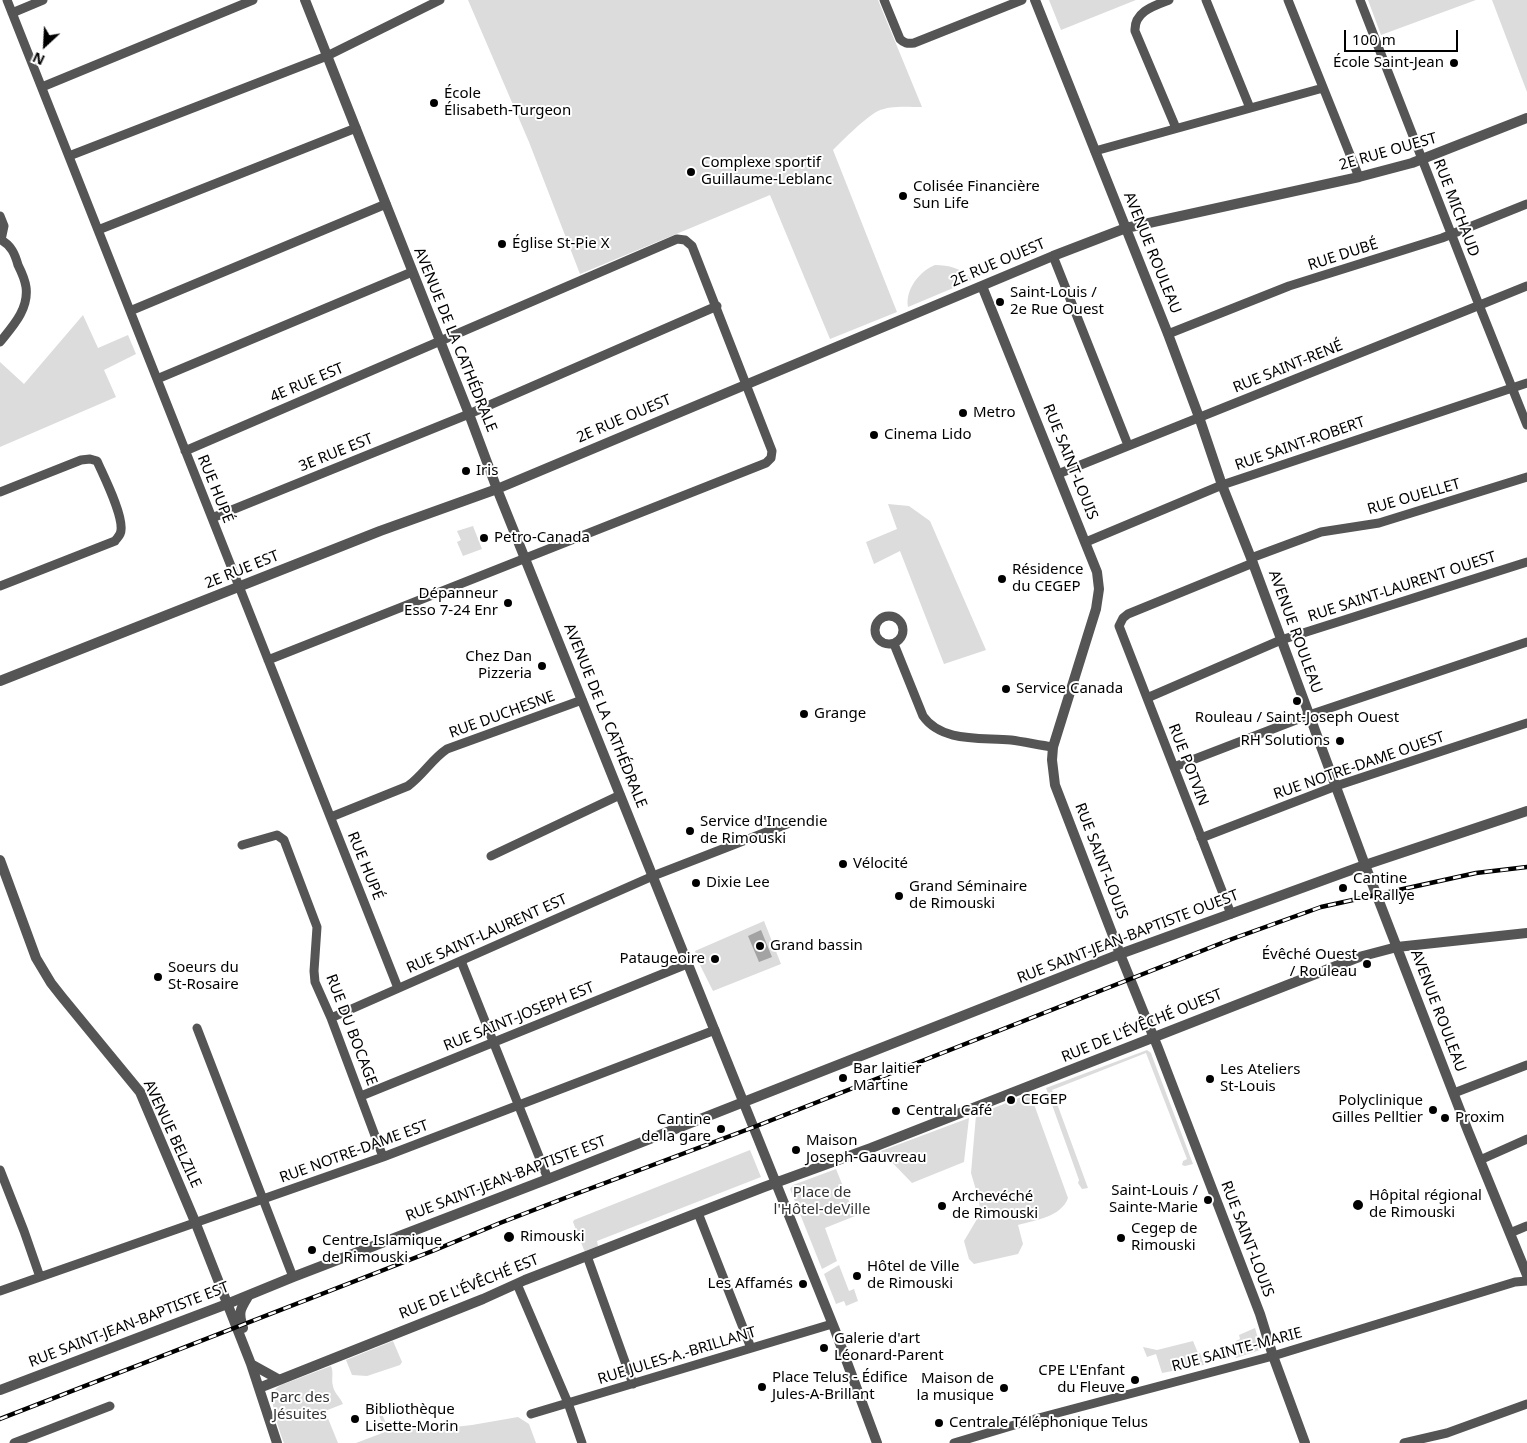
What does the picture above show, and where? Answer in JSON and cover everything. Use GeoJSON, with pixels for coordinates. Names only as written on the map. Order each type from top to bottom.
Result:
{"type":"FeatureCollection","features":[{"type":"Feature","properties":{"kind":"street","name":"RUE HUPÉ"},"geometry":{"type":"LineString","coordinates":[[7,0],[398,988]]}},
{"type":"Feature","properties":{"kind":"street"},"geometry":{"type":"LineString","coordinates":[[12,13],[43,0]]}},
{"type":"Feature","properties":{"kind":"street"},"geometry":{"type":"LineString","coordinates":[[42,88],[254,0]]}},
{"type":"Feature","properties":{"kind":"street","name":"AVENUE DE LA CATHÉDRALE"},"geometry":{"type":"LineString","coordinates":[[305,0],[470,414],[497,489],[744,1102],[877,1443]]}},
{"type":"Feature","properties":{"kind":"street"},"geometry":{"type":"LineString","coordinates":[[69,156],[326,56],[440,0]]}},
{"type":"Feature","properties":{"kind":"street"},"geometry":{"type":"LineString","coordinates":[[884,0],[900,39],[908,44],[1022,0]]}},
{"type":"Feature","properties":{"kind":"street","name":"AVENUE ROULEAU"},"geometry":{"type":"LineString","coordinates":[[1035,0],[1168,334],[1222,485],[1365,865],[1527,1275]]}},
{"type":"Feature","properties":{"kind":"street"},"geometry":{"type":"LineString","coordinates":[[1168,0],[1143,11],[1134,25],[1176,128]]}},
{"type":"Feature","properties":{"kind":"street"},"geometry":{"type":"LineString","coordinates":[[1206,0],[1250,108]]}},
{"type":"Feature","properties":{"kind":"street"},"geometry":{"type":"LineString","coordinates":[[1288,0],[1359,177]]}},
{"type":"Feature","properties":{"kind":"street","name":"RUE MICHAUD"},"geometry":{"type":"LineString","coordinates":[[1360,0],[1527,425]]}},
{"type":"Feature","properties":{"kind":"street"},"geometry":{"type":"LineString","coordinates":[[1095,151],[1323,88]]}},
{"type":"Feature","properties":{"kind":"street","name":"2E RUE OUEST"},"geometry":{"type":"LineString","coordinates":[[497,489],[1053,256],[1126,228],[1359,177],[1422,160],[1527,118]]}},
{"type":"Feature","properties":{"kind":"street"},"geometry":{"type":"LineString","coordinates":[[98,230],[356,128]]}},
{"type":"Feature","properties":{"kind":"street"},"geometry":{"type":"LineString","coordinates":[[130,311],[386,204]]}},
{"type":"Feature","properties":{"kind":"street","name":"RUE DUBÉ"},"geometry":{"type":"LineString","coordinates":[[1168,334],[1289,286],[1452,234],[1527,204]]}},
{"type":"Feature","properties":{"kind":"street"},"geometry":{"type":"LineString","coordinates":[[0,216],[4,226],[0,240],[7,243],[14,254],[26,287],[22,313],[0,342]]}},
{"type":"Feature","properties":{"kind":"street","name":"4E RUE EST"},"geometry":{"type":"LineString","coordinates":[[185,450],[678,240],[685,240],[692,246],[717,306]]}},
{"type":"Feature","properties":{"kind":"street"},"geometry":{"type":"LineString","coordinates":[[1053,256],[1128,445]]}},
{"type":"Feature","properties":{"kind":"street"},"geometry":{"type":"LineString","coordinates":[[157,379],[412,272]]}},
{"type":"Feature","properties":{"kind":"street","name":"RUE SAINT-LOUIS"},"geometry":{"type":"LineString","coordinates":[[982,286],[1097,572],[1099,589],[1096,609],[1053,747],[1052,760],[1055,785],[1260,1314],[1273,1356],[1305,1443]]}},
{"type":"Feature","properties":{"kind":"street","name":"RUE SAINT-RENÉ"},"geometry":{"type":"LineString","coordinates":[[1058,474],[1527,286]]}},
{"type":"Feature","properties":{"kind":"street"},"geometry":{"type":"LineString","coordinates":[[268,660],[766,463],[771,458],[772,451],[717,306]]}},
{"type":"Feature","properties":{"kind":"street","name":"3E RUE EST"},"geometry":{"type":"LineString","coordinates":[[212,518],[470,414],[717,306]]}},
{"type":"Feature","properties":{"kind":"street","name":"RUE SAINT-ROBERT"},"geometry":{"type":"LineString","coordinates":[[1086,542],[1222,485],[1527,382]]}},
{"type":"Feature","properties":{"kind":"street"},"geometry":{"type":"LineString","coordinates":[[0,492],[81,460],[90,459],[97,461],[114,498],[122,528],[120,535],[115,541],[0,585]]}},
{"type":"Feature","properties":{"kind":"street","name":"RUE OUELLET"},"geometry":{"type":"LineString","coordinates":[[1119,626],[1123,618],[1128,614],[1321,532],[1379,523],[1527,477]]}},
{"type":"Feature","properties":{"kind":"street","name":"2E RUE EST"},"geometry":{"type":"LineString","coordinates":[[0,682],[380,531],[497,489]]}},
{"type":"Feature","properties":{"kind":"street","name":"RUE SAINT-LAURENT OUEST"},"geometry":{"type":"LineString","coordinates":[[1147,698],[1281,640],[1527,562]]}},
{"type":"Feature","properties":{"kind":"street","name":"RUE POTVIN"},"geometry":{"type":"LineString","coordinates":[[1119,626],[1231,914]]}},
{"type":"Feature","properties":{"kind":"street"},"geometry":{"type":"LineString","coordinates":[[1174,767],[1309,715],[1527,642]]}},
{"type":"Feature","properties":{"kind":"street"},"geometry":{"type":"LineString","coordinates":[[894,644],[923,716],[935,728],[949,734],[966,737],[1011,740],[1053,747]]}},
{"type":"Feature","properties":{"kind":"street","name":"RUE DUCHESNE"},"geometry":{"type":"LineString","coordinates":[[330,817],[408,786],[438,755],[448,749],[582,700]]}},
{"type":"Feature","properties":{"kind":"street","name":"RUE NOTRE-DAME OUEST"},"geometry":{"type":"LineString","coordinates":[[1202,838],[1336,786],[1527,723]]}},
{"type":"Feature","properties":{"kind":"street"},"geometry":{"type":"LineString","coordinates":[[491,856],[620,795]]}},
{"type":"Feature","properties":{"kind":"street","name":"RUE SAINT-JEAN-BAPTISTE OUEST"},"geometry":{"type":"LineString","coordinates":[[744,1102],[1120,954],[1365,865],[1527,811]]}},
{"type":"Feature","properties":{"kind":"street"},"geometry":{"type":"LineString","coordinates":[[653,876],[787,824]]}},
{"type":"Feature","properties":{"kind":"street","name":"RUE DU BOCAGE"},"geometry":{"type":"LineString","coordinates":[[242,845],[277,835],[284,840],[317,927],[315,982],[331,1018],[383,1157]]}},
{"type":"Feature","properties":{"kind":"street","name":"AVENUE BELZILE"},"geometry":{"type":"LineString","coordinates":[[0,860],[36,958],[51,983],[140,1092],[228,1304],[251,1364],[277,1443]]}},
{"type":"Feature","properties":{"kind":"street","name":"RUE SAINT-LAURENT EST"},"geometry":{"type":"LineString","coordinates":[[331,1018],[653,876]]}},
{"type":"Feature","properties":{"kind":"street","name":"RUE DE L'ÉVÊCHÉ OUEST"},"geometry":{"type":"LineString","coordinates":[[776,1183],[1359,957],[1397,947],[1527,933]]}},
{"type":"Feature","properties":{"kind":"street"},"geometry":{"type":"LineString","coordinates":[[461,961],[548,1180]]}},
{"type":"Feature","properties":{"kind":"street","name":"RUE SAINT-JOSEPH EST"},"geometry":{"type":"LineString","coordinates":[[361,1096],[687,964]]}},
{"type":"Feature","properties":{"kind":"street"},"geometry":{"type":"LineString","coordinates":[[197,1028],[293,1276]]}},
{"type":"Feature","properties":{"kind":"street","name":"RUE NOTRE-DAME EST"},"geometry":{"type":"LineString","coordinates":[[0,1292],[383,1157],[715,1030]]}},
{"type":"Feature","properties":{"kind":"street"},"geometry":{"type":"LineString","coordinates":[[1454,1092],[1527,1065]]}},
{"type":"Feature","properties":{"kind":"street","name":"RUE SAINT-JEAN-BAPTISTE EST"},"geometry":{"type":"LineString","coordinates":[[0,1390],[228,1304],[293,1276],[548,1180],[744,1102]]}},
{"type":"Feature","properties":{"kind":"street"},"geometry":{"type":"LineString","coordinates":[[1480,1160],[1527,1139]]}},
{"type":"Feature","properties":{"kind":"street"},"geometry":{"type":"LineString","coordinates":[[0,1170],[40,1277]]}},
{"type":"Feature","properties":{"kind":"street","name":"RUE DE L'ÉVÊCHÉ EST"},"geometry":{"type":"LineString","coordinates":[[259,1388],[586,1256],[776,1183]]}},
{"type":"Feature","properties":{"kind":"street"},"geometry":{"type":"LineString","coordinates":[[698,1213],[751,1348]]}},
{"type":"Feature","properties":{"kind":"street"},"geometry":{"type":"LineString","coordinates":[[1510,1233],[1527,1226]]}},
{"type":"Feature","properties":{"kind":"street"},"geometry":{"type":"LineString","coordinates":[[586,1256],[633,1384]]}},
{"type":"Feature","properties":{"kind":"street","name":"RUE SAINTE-MARIE"},"geometry":{"type":"LineString","coordinates":[[954,1443],[1273,1356],[1515,1282],[1527,1280]]}},
{"type":"Feature","properties":{"kind":"street"},"geometry":{"type":"LineString","coordinates":[[517,1284],[568,1404],[582,1443]]}},
{"type":"Feature","properties":{"kind":"street"},"geometry":{"type":"LineString","coordinates":[[244,1346],[239,1313],[249,1295]]}},
{"type":"Feature","properties":{"kind":"street","name":"RUE JULES-A.-BRILLANT"},"geometry":{"type":"LineString","coordinates":[[531,1414],[832,1324]]}},
{"type":"Feature","properties":{"kind":"street"},"geometry":{"type":"LineString","coordinates":[[251,1364],[278,1379]]}},
{"type":"Feature","properties":{"kind":"street"},"geometry":{"type":"LineString","coordinates":[[1404,1443],[1447,1433],[1527,1404]]}},
{"type":"Feature","properties":{"kind":"street"},"geometry":{"type":"LineString","coordinates":[[14,1443],[38,1439],[110,1406]]}},
{"type":"Feature","properties":{"kind":"green space","name":"Complexe sportif Guillaume-Leblanc"},"geometry":{"type":"Polygon","coordinates":[[[468,0],[878,0],[922,107],[894,107],[878,111],[861,123],[833,150],[897,312],[830,339],[770,195],[580,274],[529,142],[468,0]]]}},
{"type":"Feature","properties":{"kind":"green space"},"geometry":{"type":"Polygon","coordinates":[[[1049,0],[1136,0],[1061,30],[1049,0]]]}},
{"type":"Feature","properties":{"kind":"green space"},"geometry":{"type":"Polygon","coordinates":[[[1368,0],[1476,0],[1381,35],[1368,0]]]}},
{"type":"Feature","properties":{"kind":"green space"},"geometry":{"type":"Polygon","coordinates":[[[1492,0],[1527,0],[1527,92],[1492,0]]]}},
{"type":"Feature","properties":{"kind":"green space"},"geometry":{"type":"Polygon","coordinates":[[[935,265],[954,268],[963,272],[971,279],[908,307],[911,287],[919,276],[935,265]]]}},
{"type":"Feature","properties":{"kind":"green space"},"geometry":{"type":"Polygon","coordinates":[[[83,315],[98,348],[128,335],[136,354],[104,370],[116,397],[0,447],[0,362],[24,384],[83,315]]]}},
{"type":"Feature","properties":{"kind":"green space"},"geometry":{"type":"Polygon","coordinates":[[[888,504],[909,506],[930,521],[986,650],[944,664],[900,551],[874,564],[866,542],[897,529],[888,504]]]}},
{"type":"Feature","properties":{"kind":"green space"},"geometry":{"type":"Polygon","coordinates":[[[473,526],[482,549],[463,556],[457,542],[461,540],[457,531],[473,526]]]}},
{"type":"Feature","properties":{"kind":"green space"},"geometry":{"type":"Polygon","coordinates":[[[764,921],[781,964],[713,991],[695,951],[764,921]]]}},
{"type":"Feature","properties":{"kind":"green space"},"geometry":{"type":"Polygon","coordinates":[[[1147,1050],[1151,1053],[1193,1164],[1182,1165],[1183,1161],[1187,1159],[1146,1053],[1052,1090],[1088,1188],[1082,1189],[1078,1183],[1079,1180],[1046,1088],[1147,1050]]]}},
{"type":"Feature","properties":{"kind":"green space"},"geometry":{"type":"Polygon","coordinates":[[[1029,1094],[1068,1198],[1060,1210],[1054,1214],[1018,1225],[1023,1244],[1018,1254],[974,1264],[969,1259],[964,1241],[980,1214],[979,1200],[971,1173],[976,1115],[1029,1094]]]}},
{"type":"Feature","properties":{"kind":"green space"},"geometry":{"type":"Polygon","coordinates":[[[969,1118],[964,1162],[912,1183],[881,1151],[969,1118]]]}},
{"type":"Feature","properties":{"kind":"green space"},"geometry":{"type":"Polygon","coordinates":[[[750,1150],[761,1177],[597,1241],[598,1246],[584,1250],[573,1222],[574,1220],[750,1150]]]}},
{"type":"Feature","properties":{"kind":"green space","name":"Place de l'Hôtel-deVille"},"geometry":{"type":"Polygon","coordinates":[[[836,1169],[855,1216],[825,1228],[837,1261],[822,1269],[790,1189],[793,1185],[836,1169]]]}},
{"type":"Feature","properties":{"kind":"green space"},"geometry":{"type":"Polygon","coordinates":[[[839,1265],[849,1291],[854,1289],[858,1301],[846,1306],[844,1301],[836,1304],[824,1274],[839,1265]]]}},
{"type":"Feature","properties":{"kind":"green space"},"geometry":{"type":"Polygon","coordinates":[[[1255,1328],[1260,1350],[1236,1358],[1234,1355],[1238,1351],[1236,1341],[1240,1339],[1239,1335],[1255,1328]]]}},
{"type":"Feature","properties":{"kind":"green space","name":"Parc des Jésuites"},"geometry":{"type":"Polygon","coordinates":[[[393,1341],[402,1362],[400,1365],[367,1376],[352,1375],[346,1360],[393,1341]]]}},
{"type":"Feature","properties":{"kind":"green space"},"geometry":{"type":"Polygon","coordinates":[[[1193,1341],[1204,1365],[1162,1373],[1156,1354],[1147,1357],[1143,1347],[1157,1350],[1193,1341]]]}},
{"type":"Feature","properties":{"kind":"green space","name":"Parc des Jésuites"},"geometry":{"type":"Polygon","coordinates":[[[331,1366],[334,1388],[343,1404],[325,1411],[338,1443],[284,1443],[274,1411],[272,1399],[274,1391],[281,1385],[331,1366]]]}},
{"type":"Feature","properties":{"kind":"green space"},"geometry":{"type":"Polygon","coordinates":[[[382,1414],[390,1427],[399,1430],[423,1422],[425,1422],[428,1430],[518,1417],[529,1424],[536,1443],[356,1443],[385,1432],[379,1415],[382,1414]]]}},
{"type":"Feature","properties":{"kind":"shaded area","name":"Grand bassin"},"geometry":{"type":"Polygon","coordinates":[[[761,930],[772,957],[759,962],[748,936],[761,930]]]}},
{"type":"Feature","properties":{"kind":"railway"},"geometry":{"type":"LineString","coordinates":[[0,1419],[500,1223],[754,1127],[1232,939],[1321,907],[1476,873],[1527,867]]}},
{"type":"Feature","properties":{"kind":"place","name":"École Saint-Jean"},"geometry":{"type":"Point","coordinates":[1454,63]}},
{"type":"Feature","properties":{"kind":"place","name":"École Élisabeth-Turgeon"},"geometry":{"type":"Point","coordinates":[434,103]}},
{"type":"Feature","properties":{"kind":"place","name":"Complexe sportif Guillaume-Leblanc"},"geometry":{"type":"Point","coordinates":[691,172]}},
{"type":"Feature","properties":{"kind":"place","name":"Colisée Financière Sun Life"},"geometry":{"type":"Point","coordinates":[903,196]}},
{"type":"Feature","properties":{"kind":"place","name":"Église St-Pie X"},"geometry":{"type":"Point","coordinates":[502,244]}},
{"type":"Feature","properties":{"kind":"place","name":"Saint-Louis / 2e Rue Ouest"},"geometry":{"type":"Point","coordinates":[1000,302]}},
{"type":"Feature","properties":{"kind":"place","name":"Metro"},"geometry":{"type":"Point","coordinates":[963,413]}},
{"type":"Feature","properties":{"kind":"place","name":"Cinema Lido"},"geometry":{"type":"Point","coordinates":[874,435]}},
{"type":"Feature","properties":{"kind":"place","name":"Iris"},"geometry":{"type":"Point","coordinates":[466,471]}},
{"type":"Feature","properties":{"kind":"place","name":"Petro-Canada"},"geometry":{"type":"Point","coordinates":[484,538]}},
{"type":"Feature","properties":{"kind":"place","name":"Résidence du CEGEP"},"geometry":{"type":"Point","coordinates":[1002,579]}},
{"type":"Feature","properties":{"kind":"place","name":"Dépanneur Esso 7-24 Enr"},"geometry":{"type":"Point","coordinates":[508,603]}},
{"type":"Feature","properties":{"kind":"place","name":"Chez Dan Pizzeria"},"geometry":{"type":"Point","coordinates":[542,666]}},
{"type":"Feature","properties":{"kind":"place","name":"Service Canada"},"geometry":{"type":"Point","coordinates":[1006,689]}},
{"type":"Feature","properties":{"kind":"place","name":"Rouleau / Saint-Joseph Ouest"},"geometry":{"type":"Point","coordinates":[1297,701]}},
{"type":"Feature","properties":{"kind":"place","name":"Grange"},"geometry":{"type":"Point","coordinates":[804,714]}},
{"type":"Feature","properties":{"kind":"place","name":"RH Solutions"},"geometry":{"type":"Point","coordinates":[1340,741]}},
{"type":"Feature","properties":{"kind":"place","name":"Service d'Incendie de Rimouski"},"geometry":{"type":"Point","coordinates":[690,831]}},
{"type":"Feature","properties":{"kind":"place","name":"Vélocité"},"geometry":{"type":"Point","coordinates":[843,864]}},
{"type":"Feature","properties":{"kind":"place","name":"Dixie Lee"},"geometry":{"type":"Point","coordinates":[696,883]}},
{"type":"Feature","properties":{"kind":"place","name":"Cantine Le Rallye"},"geometry":{"type":"Point","coordinates":[1343,888]}},
{"type":"Feature","properties":{"kind":"place","name":"Grand Séminaire de Rimouski"},"geometry":{"type":"Point","coordinates":[899,896]}},
{"type":"Feature","properties":{"kind":"place","name":"Grand bassin"},"geometry":{"type":"Point","coordinates":[760,946]}},
{"type":"Feature","properties":{"kind":"place","name":"Pataugeoire"},"geometry":{"type":"Point","coordinates":[715,959]}},
{"type":"Feature","properties":{"kind":"place","name":"Évêché Ouest / Rouleau"},"geometry":{"type":"Point","coordinates":[1367,964]}},
{"type":"Feature","properties":{"kind":"place","name":"Soeurs du St-Rosaire"},"geometry":{"type":"Point","coordinates":[158,977]}},
{"type":"Feature","properties":{"kind":"place","name":"Bar laitier Martine"},"geometry":{"type":"Point","coordinates":[843,1078]}},
{"type":"Feature","properties":{"kind":"place","name":"Les Ateliers St-Louis"},"geometry":{"type":"Point","coordinates":[1210,1079]}},
{"type":"Feature","properties":{"kind":"place","name":"CEGEP"},"geometry":{"type":"Point","coordinates":[1011,1100]}},
{"type":"Feature","properties":{"kind":"place","name":"Polyclinique Gilles Pelltier"},"geometry":{"type":"Point","coordinates":[1433,1110]}},
{"type":"Feature","properties":{"kind":"place","name":"Central Café"},"geometry":{"type":"Point","coordinates":[896,1111]}},
{"type":"Feature","properties":{"kind":"place","name":"Proxim"},"geometry":{"type":"Point","coordinates":[1445,1118]}},
{"type":"Feature","properties":{"kind":"place","name":"Cantine de la gare"},"geometry":{"type":"Point","coordinates":[721,1129]}},
{"type":"Feature","properties":{"kind":"place","name":"Maison Joseph-Gauvreau"},"geometry":{"type":"Point","coordinates":[796,1150]}},
{"type":"Feature","properties":{"kind":"place","name":"Saint-Louis / Sainte-Marie"},"geometry":{"type":"Point","coordinates":[1208,1200]}},
{"type":"Feature","properties":{"kind":"place","name":"Hôpital régional de Rimouski"},"geometry":{"type":"Point","coordinates":[1358,1205]}},
{"type":"Feature","properties":{"kind":"place","name":"Archevéché de Rimouski"},"geometry":{"type":"Point","coordinates":[942,1206]}},
{"type":"Feature","properties":{"kind":"place","name":"Rimouski"},"geometry":{"type":"Point","coordinates":[509,1237]}},
{"type":"Feature","properties":{"kind":"place","name":"Cegep de Rimouski"},"geometry":{"type":"Point","coordinates":[1121,1238]}},
{"type":"Feature","properties":{"kind":"place","name":"Centre Islamique de Rimouski"},"geometry":{"type":"Point","coordinates":[312,1250]}},
{"type":"Feature","properties":{"kind":"place","name":"Hôtel de Ville de Rimouski"},"geometry":{"type":"Point","coordinates":[857,1276]}},
{"type":"Feature","properties":{"kind":"place","name":"Les Affamés"},"geometry":{"type":"Point","coordinates":[803,1284]}},
{"type":"Feature","properties":{"kind":"place","name":"Galerie d'art Léonard-Parent"},"geometry":{"type":"Point","coordinates":[824,1348]}},
{"type":"Feature","properties":{"kind":"place","name":"CPE L'Enfant du Fleuve"},"geometry":{"type":"Point","coordinates":[1135,1380]}},
{"type":"Feature","properties":{"kind":"place","name":"Place Telus - Édifice Jules-A-Brillant"},"geometry":{"type":"Point","coordinates":[762,1387]}},
{"type":"Feature","properties":{"kind":"place","name":"Maison de la musique"},"geometry":{"type":"Point","coordinates":[1004,1388]}},
{"type":"Feature","properties":{"kind":"place","name":"Bibliothèque Lisette-Morin"},"geometry":{"type":"Point","coordinates":[355,1419]}},
{"type":"Feature","properties":{"kind":"place","name":"Centrale Téléphonique Telus"},"geometry":{"type":"Point","coordinates":[939,1423]}}]}
